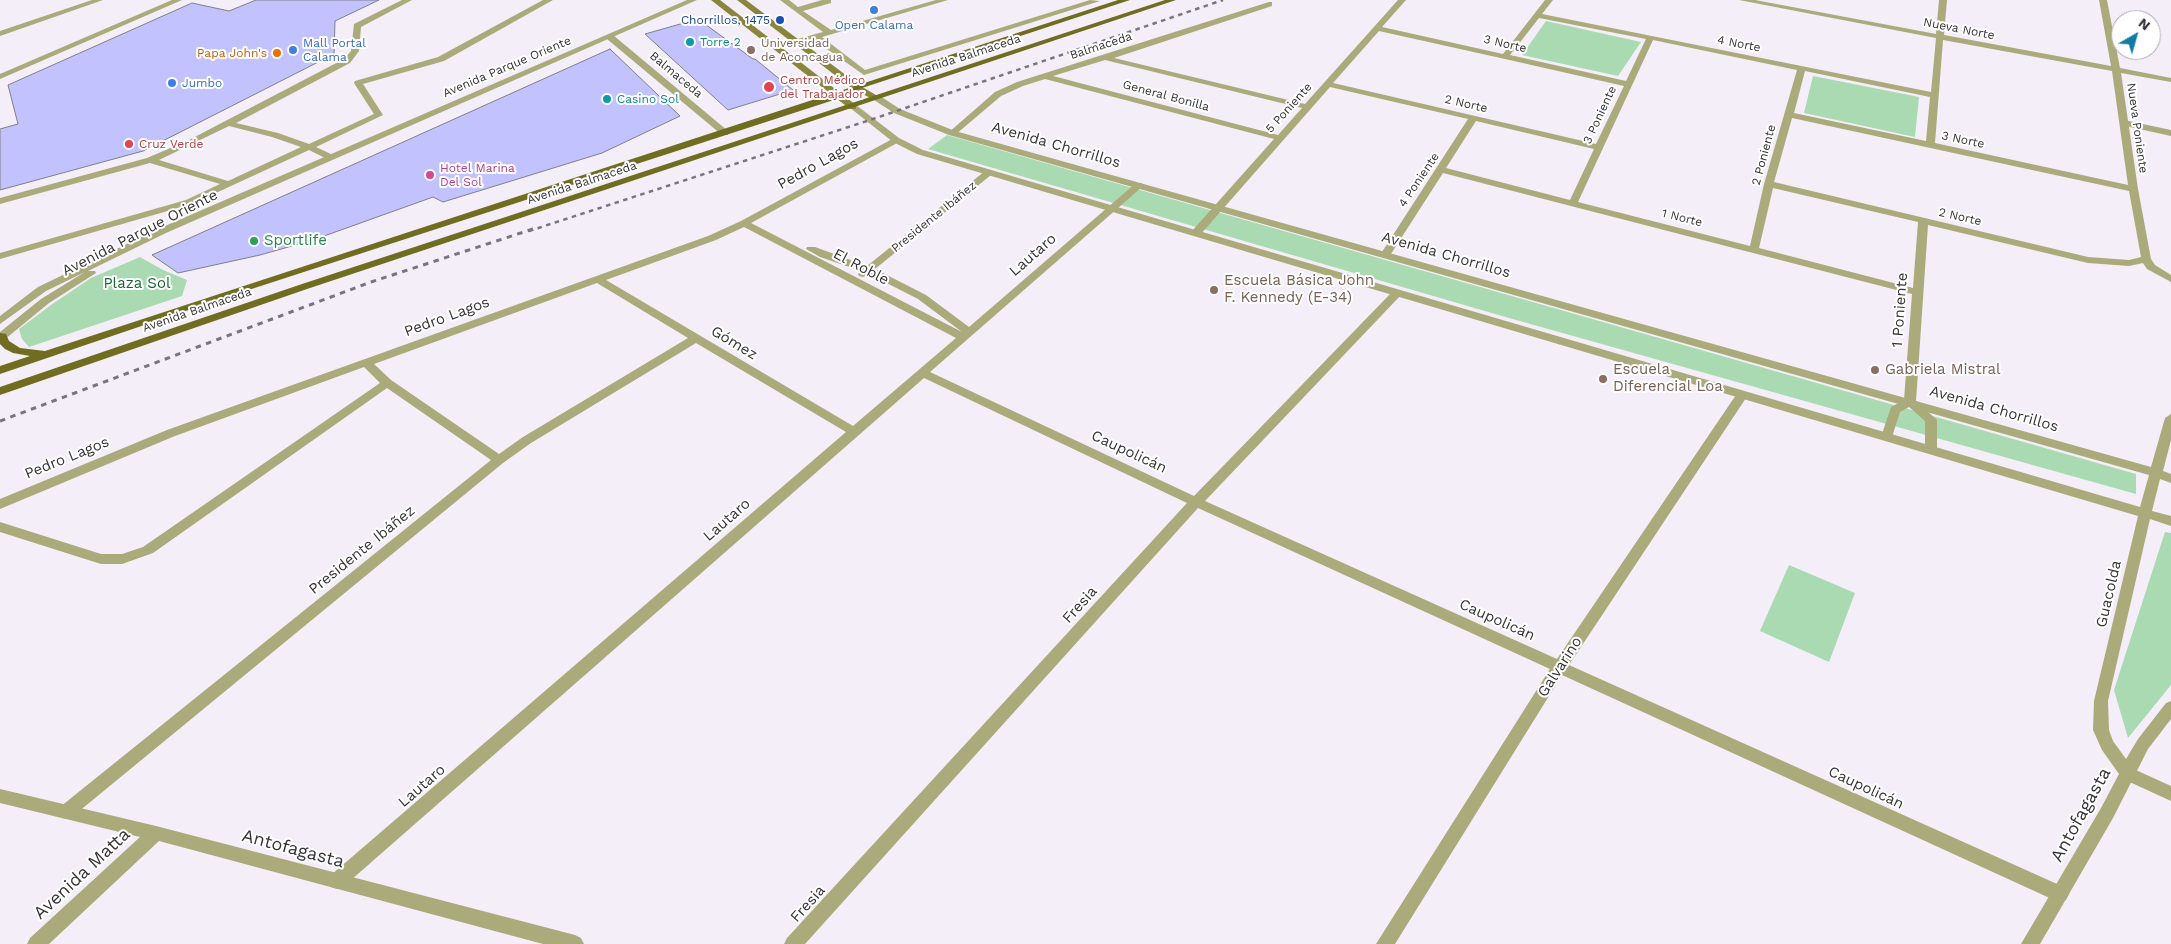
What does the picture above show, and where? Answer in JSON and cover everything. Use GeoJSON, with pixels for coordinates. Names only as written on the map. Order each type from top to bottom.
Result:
{"type":"FeatureCollection","features":[{"type":"Feature","properties":{"kind":"main road"},"geometry":{"type":"LineString","coordinates":[[715,0],[853,107]]}},
{"type":"Feature","properties":{"kind":"main road","name":"Avenida Chorrillos"},"geometry":{"type":"LineString","coordinates":[[741,0],[856,87],[877,98]]}},
{"type":"Feature","properties":{"kind":"main road","name":"Avenida Balmaceda"},"geometry":{"type":"LineString","coordinates":[[0,370],[339,256],[838,96],[856,87],[1126,0]]}},
{"type":"Feature","properties":{"kind":"main road","name":"Avenida Balmaceda"},"geometry":{"type":"LineString","coordinates":[[0,391],[302,288],[1172,0]]}},
{"type":"Feature","properties":{"kind":"main road"},"geometry":{"type":"LineString","coordinates":[[1,337],[9,347],[18,351],[44,354]]}},
{"type":"Feature","properties":{"kind":"street"},"geometry":{"type":"LineString","coordinates":[[0,34],[99,0]]}},
{"type":"Feature","properties":{"kind":"street"},"geometry":{"type":"LineString","coordinates":[[0,77],[178,0]]}},
{"type":"Feature","properties":{"kind":"street"},"geometry":{"type":"LineString","coordinates":[[0,201],[167,154],[347,61],[355,51],[358,26],[408,0]]}},
{"type":"Feature","properties":{"kind":"street"},"geometry":{"type":"LineString","coordinates":[[0,256],[189,202],[379,115],[358,84],[368,79],[441,59],[549,0]]}},
{"type":"Feature","properties":{"kind":"street","name":"Avenida Parque Oriente"},"geometry":{"type":"LineString","coordinates":[[0,320],[34,294],[77,271],[162,231],[693,0]]}},
{"type":"Feature","properties":{"kind":"street"},"geometry":{"type":"LineString","coordinates":[[784,0],[830,33]]}},
{"type":"Feature","properties":{"kind":"street"},"geometry":{"type":"LineString","coordinates":[[797,10],[828,2],[826,0]]}},
{"type":"Feature","properties":{"kind":"street"},"geometry":{"type":"LineString","coordinates":[[797,42],[944,0]]}},
{"type":"Feature","properties":{"kind":"street"},"geometry":{"type":"LineString","coordinates":[[816,37],[864,72],[1096,1],[1094,0]]}},
{"type":"Feature","properties":{"kind":"street","name":"5 Poniente"},"geometry":{"type":"LineString","coordinates":[[1196,233],[1400,0]]}},
{"type":"Feature","properties":{"kind":"street"},"geometry":{"type":"LineString","coordinates":[[1505,57],[1550,0]]}},
{"type":"Feature","properties":{"kind":"street","name":"Nueva Norte"},"geometry":{"type":"LineString","coordinates":[[1743,0],[2171,80]]}},
{"type":"Feature","properties":{"kind":"street"},"geometry":{"type":"LineString","coordinates":[[1930,146],[1943,0]]}},
{"type":"Feature","properties":{"kind":"street","name":"Nueva Poniente"},"geometry":{"type":"LineString","coordinates":[[2103,0],[2146,259]]}},
{"type":"Feature","properties":{"kind":"street","name":"Balmaceda"},"geometry":{"type":"LineString","coordinates":[[952,133],[998,94],[1020,84],[1269,4]]}},
{"type":"Feature","properties":{"kind":"street","name":"4 Norte"},"geometry":{"type":"LineString","coordinates":[[1538,15],[1935,95]]}},
{"type":"Feature","properties":{"kind":"street","name":"3 Norte"},"geometry":{"type":"LineString","coordinates":[[1376,28],[1628,84]]}},
{"type":"Feature","properties":{"kind":"street","name":"Balmaceda"},"geometry":{"type":"LineString","coordinates":[[610,36],[724,133]]}},
{"type":"Feature","properties":{"kind":"street","name":"3 Poniente"},"geometry":{"type":"LineString","coordinates":[[1573,203],[1650,38]]}},
{"type":"Feature","properties":{"kind":"street","name":"General Bonilla"},"geometry":{"type":"LineString","coordinates":[[1105,58],[1307,107]]}},
{"type":"Feature","properties":{"kind":"street","name":"2 Poniente"},"geometry":{"type":"LineString","coordinates":[[1754,249],[1769,184],[1802,68]]}},
{"type":"Feature","properties":{"kind":"street","name":"General Bonilla"},"geometry":{"type":"LineString","coordinates":[[1046,77],[1279,138]]}},
{"type":"Feature","properties":{"kind":"street","name":"2 Norte"},"geometry":{"type":"LineString","coordinates":[[1327,84],[1599,147]]}},
{"type":"Feature","properties":{"kind":"street","name":"Avenida Chorrillos"},"geometry":{"type":"LineString","coordinates":[[877,98],[897,111],[952,133],[1219,206],[1385,255],[1910,402],[2157,473],[2171,479]]}},
{"type":"Feature","properties":{"kind":"street"},"geometry":{"type":"LineString","coordinates":[[853,107],[896,140],[920,152],[2171,521]]}},
{"type":"Feature","properties":{"kind":"street","name":"3 Norte"},"geometry":{"type":"LineString","coordinates":[[1788,114],[2133,189]]}},
{"type":"Feature","properties":{"kind":"street","name":"4 Poniente"},"geometry":{"type":"LineString","coordinates":[[1385,255],[1473,119]]}},
{"type":"Feature","properties":{"kind":"street"},"geometry":{"type":"LineString","coordinates":[[227,123],[275,135],[330,157]]}},
{"type":"Feature","properties":{"kind":"street"},"geometry":{"type":"LineString","coordinates":[[2124,123],[2171,133]]}},
{"type":"Feature","properties":{"kind":"street","name":"Pedro Lagos"},"geometry":{"type":"LineString","coordinates":[[0,504],[171,433],[712,238],[748,221],[896,140]]}},
{"type":"Feature","properties":{"kind":"street","name":"Avenida Parque Oriente"},"geometry":{"type":"LineString","coordinates":[[1,337],[45,301],[76,281],[133,251],[330,157]]}},
{"type":"Feature","properties":{"kind":"street"},"geometry":{"type":"LineString","coordinates":[[150,160],[228,184]]}},
{"type":"Feature","properties":{"kind":"street","name":"1 Norte"},"geometry":{"type":"LineString","coordinates":[[1441,170],[1917,292]]}},
{"type":"Feature","properties":{"kind":"street","name":"Presidente Ibáñez"},"geometry":{"type":"LineString","coordinates":[[856,281],[988,172]]}},
{"type":"Feature","properties":{"kind":"street","name":"Lautaro"},"geometry":{"type":"LineString","coordinates":[[337,881],[1139,184]]}},
{"type":"Feature","properties":{"kind":"street","name":"2 Norte"},"geometry":{"type":"LineString","coordinates":[[1769,184],[2088,260],[2129,263],[2146,259]]}},
{"type":"Feature","properties":{"kind":"street","name":"El Roble"},"geometry":{"type":"LineString","coordinates":[[748,221],[824,255],[869,270],[938,306],[966,335]]}},
{"type":"Feature","properties":{"kind":"street","name":"El Roble"},"geometry":{"type":"LineString","coordinates":[[748,221],[856,281],[966,335]]}},
{"type":"Feature","properties":{"kind":"street","name":"1 Poniente"},"geometry":{"type":"LineString","coordinates":[[1910,402],[1923,221]]}},
{"type":"Feature","properties":{"kind":"street"},"geometry":{"type":"LineString","coordinates":[[2146,259],[2151,267],[2171,279]]}},
{"type":"Feature","properties":{"kind":"street","name":"Gómez"},"geometry":{"type":"LineString","coordinates":[[599,280],[854,432]]}},
{"type":"Feature","properties":{"kind":"street","name":"Fresia"},"geometry":{"type":"LineString","coordinates":[[793,944],[1196,502],[1397,293]]}},
{"type":"Feature","properties":{"kind":"street","name":"Presidente Ibáñez"},"geometry":{"type":"LineString","coordinates":[[66,812],[499,460],[527,440],[696,338]]}},
{"type":"Feature","properties":{"kind":"street"},"geometry":{"type":"LineString","coordinates":[[366,363],[386,383],[499,460]]}},
{"type":"Feature","properties":{"kind":"street","name":"Caupolicán"},"geometry":{"type":"LineString","coordinates":[[922,373],[1196,502],[2060,894]]}},
{"type":"Feature","properties":{"kind":"street"},"geometry":{"type":"LineString","coordinates":[[0,526],[101,559],[122,559],[148,550],[386,383]]}},
{"type":"Feature","properties":{"kind":"street","name":"Galvarino"},"geometry":{"type":"LineString","coordinates":[[1385,944],[1560,666],[1742,395]]}},
{"type":"Feature","properties":{"kind":"street"},"geometry":{"type":"LineString","coordinates":[[1887,437],[1895,410],[1910,402],[1931,420],[1931,450]]}},
{"type":"Feature","properties":{"kind":"street","name":"Guacolda"},"geometry":{"type":"LineString","coordinates":[[2127,773],[2115,759],[2104,738],[2100,717],[2101,701],[2145,513],[2171,418]]}},
{"type":"Feature","properties":{"kind":"street","name":"Antofagasta"},"geometry":{"type":"LineString","coordinates":[[2030,944],[2107,813],[2143,744],[2171,707]]}},
{"type":"Feature","properties":{"kind":"street"},"geometry":{"type":"LineString","coordinates":[[2127,773],[2171,794]]}},
{"type":"Feature","properties":{"kind":"street","name":"Antofagasta"},"geometry":{"type":"LineString","coordinates":[[0,796],[156,833],[575,944]]}},
{"type":"Feature","properties":{"kind":"street","name":"Avenida Matta"},"geometry":{"type":"LineString","coordinates":[[36,944],[156,833]]}},
{"type":"Feature","properties":{"kind":"green space"},"geometry":{"type":"Polygon","coordinates":[[[1546,21],[1641,42],[1618,76],[1522,55],[1546,21]]]}},
{"type":"Feature","properties":{"kind":"green space"},"geometry":{"type":"Polygon","coordinates":[[[1813,76],[1919,97],[1915,137],[1804,113],[1813,76]]]}},
{"type":"Feature","properties":{"kind":"green space"},"geometry":{"type":"Polygon","coordinates":[[[947,135],[2136,474],[2136,494],[1502,316],[928,149],[947,135]]]}},
{"type":"Feature","properties":{"kind":"green space","name":"Plaza Sol"},"geometry":{"type":"Polygon","coordinates":[[[140,257],[163,270],[187,280],[182,296],[29,347],[22,339],[19,329],[51,305],[91,278],[140,257]]]}},
{"type":"Feature","properties":{"kind":"green space"},"geometry":{"type":"Polygon","coordinates":[[[2165,532],[2171,533],[2171,685],[2128,738],[2114,690],[2165,532]]]}},
{"type":"Feature","properties":{"kind":"green space"},"geometry":{"type":"Polygon","coordinates":[[[1789,565],[1855,593],[1829,662],[1760,631],[1789,565]]]}},
{"type":"Feature","properties":{"kind":"building"},"geometry":{"type":"Polygon","coordinates":[[[256,0],[379,0],[335,21],[334,54],[143,151],[0,190],[0,129],[18,124],[8,85],[192,3],[229,11],[256,0]]]}},
{"type":"Feature","properties":{"kind":"building"},"geometry":{"type":"Polygon","coordinates":[[[698,19],[755,59],[793,90],[728,110],[645,34],[698,19]]]}},
{"type":"Feature","properties":{"kind":"building","name":"Hotel Marina Del Sol"},"geometry":{"type":"Polygon","coordinates":[[[610,49],[680,116],[602,153],[443,202],[433,197],[313,240],[260,255],[178,273],[152,255],[610,49]]]}},
{"type":"Feature","properties":{"kind":"railway"},"geometry":{"type":"LineString","coordinates":[[529,231],[870,120],[1223,0]]}},
{"type":"Feature","properties":{"kind":"railway"},"geometry":{"type":"LineString","coordinates":[[0,421],[371,282],[533,229]]}},
{"type":"Feature","properties":{"kind":"place","name":"Open Calama"},"geometry":{"type":"Point","coordinates":[874,10]}},
{"type":"Feature","properties":{"kind":"place","name":"Chorrillos, 1475"},"geometry":{"type":"Point","coordinates":[780,20]}},
{"type":"Feature","properties":{"kind":"place","name":"Torre 2"},"geometry":{"type":"Point","coordinates":[690,42]}},
{"type":"Feature","properties":{"kind":"place","name":"Mall Portal Calama"},"geometry":{"type":"Point","coordinates":[293,50]}},
{"type":"Feature","properties":{"kind":"place","name":"Universidad de Aconcagua"},"geometry":{"type":"Point","coordinates":[751,50]}},
{"type":"Feature","properties":{"kind":"place","name":"Papa John's"},"geometry":{"type":"Point","coordinates":[277,53]}},
{"type":"Feature","properties":{"kind":"place","name":"Jumbo"},"geometry":{"type":"Point","coordinates":[172,83]}},
{"type":"Feature","properties":{"kind":"place","name":"Centro Médico del Trabajador"},"geometry":{"type":"Point","coordinates":[769,87]}},
{"type":"Feature","properties":{"kind":"place","name":"Casino Sol"},"geometry":{"type":"Point","coordinates":[607,99]}},
{"type":"Feature","properties":{"kind":"place","name":"Cruz Verde"},"geometry":{"type":"Point","coordinates":[129,144]}},
{"type":"Feature","properties":{"kind":"place","name":"Hotel Marina Del Sol"},"geometry":{"type":"Point","coordinates":[430,175]}},
{"type":"Feature","properties":{"kind":"place","name":"Sportlife"},"geometry":{"type":"Point","coordinates":[254,241]}},
{"type":"Feature","properties":{"kind":"place","name":"Escuela Básica John F. Kennedy (E-34)"},"geometry":{"type":"Point","coordinates":[1214,290]}},
{"type":"Feature","properties":{"kind":"place","name":"Gabriela Mistral"},"geometry":{"type":"Point","coordinates":[1875,370]}},
{"type":"Feature","properties":{"kind":"place","name":"Escuela Diferencial Loa"},"geometry":{"type":"Point","coordinates":[1603,379]}}]}
